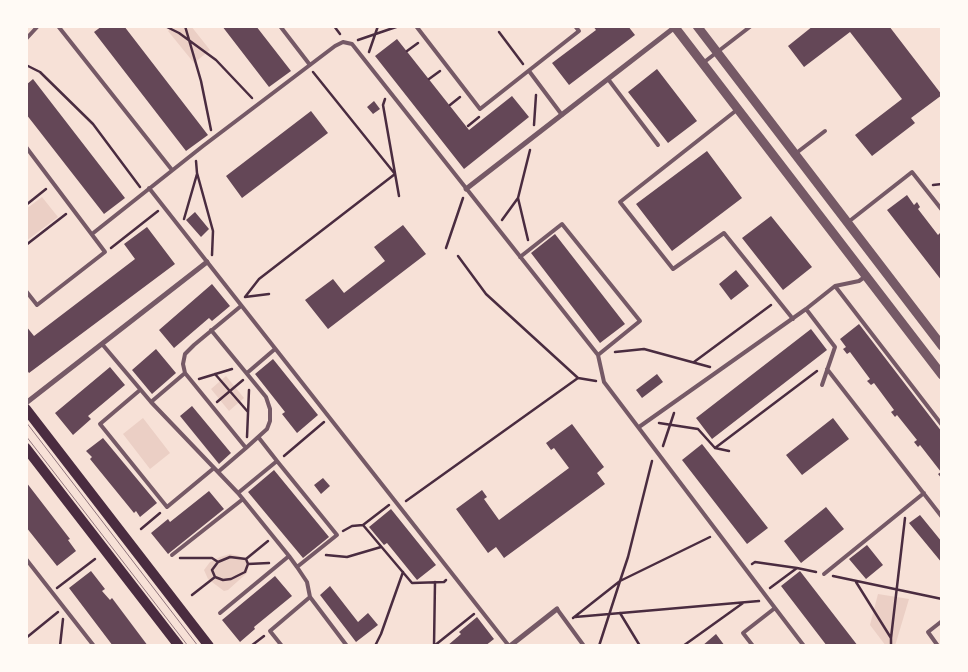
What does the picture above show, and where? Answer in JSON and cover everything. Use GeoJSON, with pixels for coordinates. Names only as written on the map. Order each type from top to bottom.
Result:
{"type":"FeatureCollection","features":[{"type":"Feature","properties":{"kind":"main road"},"geometry":{"type":"LineString","coordinates":[[26,410],[209,646]]}},
{"type":"Feature","properties":{"kind":"main road"},"geometry":{"type":"LineString","coordinates":[[26,448],[179,646]]}},
{"type":"Feature","properties":{"kind":"street"},"geometry":{"type":"LineString","coordinates":[[697,26],[942,346]]}},
{"type":"Feature","properties":{"kind":"street"},"geometry":{"type":"LineString","coordinates":[[466,189],[675,27],[942,375]]}},
{"type":"Feature","properties":{"kind":"street"},"geometry":{"type":"LineString","coordinates":[[26,404],[207,262]]}},
{"type":"Feature","properties":{"kind":"street"},"geometry":{"type":"LineString","coordinates":[[509,646],[557,609]]}},
{"type":"Feature","properties":{"kind":"lane"},"geometry":{"type":"LineString","coordinates":[[26,38],[38,26]]}},
{"type":"Feature","properties":{"kind":"lane"},"geometry":{"type":"LineString","coordinates":[[58,26],[172,170]]}},
{"type":"Feature","properties":{"kind":"lane"},"geometry":{"type":"LineString","coordinates":[[280,26],[310,65]]}},
{"type":"Feature","properties":{"kind":"lane"},"geometry":{"type":"LineString","coordinates":[[416,26],[480,109],[579,31],[575,26]]}},
{"type":"Feature","properties":{"kind":"lane"},"geometry":{"type":"LineString","coordinates":[[703,64],[751,26]]}},
{"type":"Feature","properties":{"kind":"lane"},"geometry":{"type":"LineString","coordinates":[[92,234],[213,138],[335,46],[343,42],[352,44],[598,355],[604,382],[804,646]]}},
{"type":"Feature","properties":{"kind":"lane"},"geometry":{"type":"LineString","coordinates":[[529,71],[562,115]]}},
{"type":"Feature","properties":{"kind":"lane"},"geometry":{"type":"LineString","coordinates":[[608,79],[658,145]]}},
{"type":"Feature","properties":{"kind":"lane"},"geometry":{"type":"LineString","coordinates":[[738,110],[620,202],[673,269],[724,233],[793,318]]}},
{"type":"Feature","properties":{"kind":"lane"},"geometry":{"type":"LineString","coordinates":[[795,154],[825,131]]}},
{"type":"Feature","properties":{"kind":"lane"},"geometry":{"type":"LineString","coordinates":[[26,147],[106,252],[37,305],[26,291]]}},
{"type":"Feature","properties":{"kind":"lane"},"geometry":{"type":"LineString","coordinates":[[847,223],[912,172],[942,210]]}},
{"type":"Feature","properties":{"kind":"lane"},"geometry":{"type":"LineString","coordinates":[[149,188],[509,646]]}},
{"type":"Feature","properties":{"kind":"lane"},"geometry":{"type":"LineString","coordinates":[[520,257],[562,224],[640,322],[598,355]]}},
{"type":"Feature","properties":{"kind":"lane"},"geometry":{"type":"LineString","coordinates":[[639,428],[806,309],[835,286],[859,281],[866,276]]}},
{"type":"Feature","properties":{"kind":"lane"},"geometry":{"type":"LineString","coordinates":[[835,286],[942,425]]}},
{"type":"Feature","properties":{"kind":"lane"},"geometry":{"type":"LineString","coordinates":[[241,306],[194,344],[185,354],[182,364],[185,373],[246,448]]}},
{"type":"Feature","properties":{"kind":"lane"},"geometry":{"type":"LineString","coordinates":[[806,309],[835,346],[822,385]]}},
{"type":"Feature","properties":{"kind":"lane"},"geometry":{"type":"LineString","coordinates":[[212,330],[266,398],[270,409],[270,421],[267,430],[218,472]]}},
{"type":"Feature","properties":{"kind":"lane"},"geometry":{"type":"LineString","coordinates":[[102,344],[140,390],[243,499],[297,567],[307,582],[310,597],[347,646]]}},
{"type":"Feature","properties":{"kind":"lane"},"geometry":{"type":"LineString","coordinates":[[248,375],[275,349]]}},
{"type":"Feature","properties":{"kind":"lane"},"geometry":{"type":"LineString","coordinates":[[827,369],[942,517]]}},
{"type":"Feature","properties":{"kind":"lane"},"geometry":{"type":"LineString","coordinates":[[151,402],[185,373]]}},
{"type":"Feature","properties":{"kind":"lane"},"geometry":{"type":"LineString","coordinates":[[140,390],[100,424],[167,507],[214,468]]}},
{"type":"Feature","properties":{"kind":"lane"},"geometry":{"type":"LineString","coordinates":[[259,438],[337,535],[297,567]]}},
{"type":"Feature","properties":{"kind":"lane"},"geometry":{"type":"LineString","coordinates":[[238,493],[277,461]]}},
{"type":"Feature","properties":{"kind":"lane"},"geometry":{"type":"LineString","coordinates":[[824,574],[924,493]]}},
{"type":"Feature","properties":{"kind":"lane"},"geometry":{"type":"LineString","coordinates":[[172,555],[243,499]]}},
{"type":"Feature","properties":{"kind":"lane"},"geometry":{"type":"LineString","coordinates":[[220,613],[289,556]]}},
{"type":"Feature","properties":{"kind":"lane"},"geometry":{"type":"LineString","coordinates":[[26,559],[94,646]]}},
{"type":"Feature","properties":{"kind":"lane"},"geometry":{"type":"LineString","coordinates":[[282,646],[270,631],[310,597]]}},
{"type":"Feature","properties":{"kind":"lane"},"geometry":{"type":"LineString","coordinates":[[753,646],[743,633],[774,608]]}},
{"type":"Feature","properties":{"kind":"lane"},"geometry":{"type":"LineString","coordinates":[[557,609],[584,646]]}},
{"type":"Feature","properties":{"kind":"lane"},"geometry":{"type":"LineString","coordinates":[[938,646],[928,632],[942,622]]}},
{"type":"Feature","properties":{"kind":"path"},"geometry":{"type":"LineString","coordinates":[[165,26],[216,60],[258,105]]}},
{"type":"Feature","properties":{"kind":"path"},"geometry":{"type":"LineString","coordinates":[[185,26],[201,81],[213,138]]}},
{"type":"Feature","properties":{"kind":"path"},"geometry":{"type":"LineString","coordinates":[[334,26],[340,34]]}},
{"type":"Feature","properties":{"kind":"path"},"geometry":{"type":"LineString","coordinates":[[364,59],[367,56],[378,26]]}},
{"type":"Feature","properties":{"kind":"path"},"geometry":{"type":"LineString","coordinates":[[352,44],[399,26]]}},
{"type":"Feature","properties":{"kind":"path"},"geometry":{"type":"LineString","coordinates":[[498,32],[529,71]]}},
{"type":"Feature","properties":{"kind":"path"},"geometry":{"type":"LineString","coordinates":[[407,51],[424,37]]}},
{"type":"Feature","properties":{"kind":"path"},"geometry":{"type":"LineString","coordinates":[[310,65],[313,72],[395,174]]}},
{"type":"Feature","properties":{"kind":"path"},"geometry":{"type":"LineString","coordinates":[[26,66],[40,72],[93,124],[144,192]]}},
{"type":"Feature","properties":{"kind":"path"},"geometry":{"type":"LineString","coordinates":[[429,79],[446,66]]}},
{"type":"Feature","properties":{"kind":"path"},"geometry":{"type":"LineString","coordinates":[[389,91],[383,104],[399,196]]}},
{"type":"Feature","properties":{"kind":"path"},"geometry":{"type":"LineString","coordinates":[[450,105],[466,92]]}},
{"type":"Feature","properties":{"kind":"path"},"geometry":{"type":"LineString","coordinates":[[181,229],[197,172],[213,230],[211,259],[207,262]]}},
{"type":"Feature","properties":{"kind":"path"},"geometry":{"type":"LineString","coordinates":[[238,302],[245,297],[259,279],[395,174]]}},
{"type":"Feature","properties":{"kind":"path"},"geometry":{"type":"LineString","coordinates":[[26,205],[54,183]]}},
{"type":"Feature","properties":{"kind":"path"},"geometry":{"type":"LineString","coordinates":[[446,248],[466,189]]}},
{"type":"Feature","properties":{"kind":"path"},"geometry":{"type":"LineString","coordinates":[[496,227],[518,198],[530,250]]}},
{"type":"Feature","properties":{"kind":"path"},"geometry":{"type":"LineString","coordinates":[[106,252],[163,207]]}},
{"type":"Feature","properties":{"kind":"path"},"geometry":{"type":"LineString","coordinates":[[26,245],[73,208]]}},
{"type":"Feature","properties":{"kind":"path"},"geometry":{"type":"LineString","coordinates":[[458,256],[486,294],[578,378],[604,382]]}},
{"type":"Feature","properties":{"kind":"path"},"geometry":{"type":"LineString","coordinates":[[245,297],[269,294]]}},
{"type":"Feature","properties":{"kind":"path"},"geometry":{"type":"LineString","coordinates":[[694,362],[778,299]]}},
{"type":"Feature","properties":{"kind":"path"},"geometry":{"type":"LineString","coordinates":[[598,355],[644,349],[721,370]]}},
{"type":"Feature","properties":{"kind":"path"},"geometry":{"type":"LineString","coordinates":[[192,382],[241,366]]}},
{"type":"Feature","properties":{"kind":"path"},"geometry":{"type":"LineString","coordinates":[[714,448],[815,372],[827,369]]}},
{"type":"Feature","properties":{"kind":"path"},"geometry":{"type":"LineString","coordinates":[[216,374],[248,412]]}},
{"type":"Feature","properties":{"kind":"path"},"geometry":{"type":"LineString","coordinates":[[212,406],[248,375]]}},
{"type":"Feature","properties":{"kind":"path"},"geometry":{"type":"LineString","coordinates":[[246,448],[248,375]]}},
{"type":"Feature","properties":{"kind":"path"},"geometry":{"type":"LineString","coordinates":[[399,507],[578,378]]}},
{"type":"Feature","properties":{"kind":"path"},"geometry":{"type":"LineString","coordinates":[[659,455],[678,400]]}},
{"type":"Feature","properties":{"kind":"path"},"geometry":{"type":"LineString","coordinates":[[277,461],[329,418]]}},
{"type":"Feature","properties":{"kind":"path"},"geometry":{"type":"LineString","coordinates":[[648,421],[698,429],[714,448],[729,451]]}},
{"type":"Feature","properties":{"kind":"path"},"geometry":{"type":"LineString","coordinates":[[598,646],[628,557],[655,450]]}},
{"type":"Feature","properties":{"kind":"path"},"geometry":{"type":"LineString","coordinates":[[337,535],[352,526],[363,525],[394,501]]}},
{"type":"Feature","properties":{"kind":"path"},"geometry":{"type":"LineString","coordinates":[[141,529],[167,507]]}},
{"type":"Feature","properties":{"kind":"path"},"geometry":{"type":"LineString","coordinates":[[891,646],[907,507]]}},
{"type":"Feature","properties":{"kind":"path"},"geometry":{"type":"LineString","coordinates":[[363,525],[412,583],[444,582],[453,575]]}},
{"type":"Feature","properties":{"kind":"path"},"geometry":{"type":"LineString","coordinates":[[566,622],[620,582],[718,533]]}},
{"type":"Feature","properties":{"kind":"path"},"geometry":{"type":"LineString","coordinates":[[246,559],[248,564],[245,572],[223,580],[215,577],[212,570],[218,562],[230,557],[246,559],[273,536]]}},
{"type":"Feature","properties":{"kind":"path"},"geometry":{"type":"LineString","coordinates":[[318,550],[324,554],[346,556],[381,547]]}},
{"type":"Feature","properties":{"kind":"path"},"geometry":{"type":"LineString","coordinates":[[177,558],[212,558],[218,562]]}},
{"type":"Feature","properties":{"kind":"path"},"geometry":{"type":"LineString","coordinates":[[52,592],[95,559]]}},
{"type":"Feature","properties":{"kind":"path"},"geometry":{"type":"LineString","coordinates":[[248,564],[283,562]]}},
{"type":"Feature","properties":{"kind":"path"},"geometry":{"type":"LineString","coordinates":[[745,569],[755,562],[798,568],[942,599]]}},
{"type":"Feature","properties":{"kind":"path"},"geometry":{"type":"LineString","coordinates":[[763,593],[798,568]]}},
{"type":"Feature","properties":{"kind":"path"},"geometry":{"type":"LineString","coordinates":[[375,646],[403,572]]}},
{"type":"Feature","properties":{"kind":"path"},"geometry":{"type":"LineString","coordinates":[[192,595],[215,577]]}},
{"type":"Feature","properties":{"kind":"path"},"geometry":{"type":"LineString","coordinates":[[855,580],[891,638]]}},
{"type":"Feature","properties":{"kind":"path"},"geometry":{"type":"LineString","coordinates":[[434,646],[435,582]]}},
{"type":"Feature","properties":{"kind":"path"},"geometry":{"type":"LineString","coordinates":[[574,617],[768,600]]}},
{"type":"Feature","properties":{"kind":"path"},"geometry":{"type":"LineString","coordinates":[[683,646],[744,602]]}},
{"type":"Feature","properties":{"kind":"path"},"geometry":{"type":"LineString","coordinates":[[26,638],[64,608]]}},
{"type":"Feature","properties":{"kind":"path"},"geometry":{"type":"LineString","coordinates":[[60,646],[64,608]]}},
{"type":"Feature","properties":{"kind":"path"},"geometry":{"type":"LineString","coordinates":[[434,646],[480,609]]}},
{"type":"Feature","properties":{"kind":"path"},"geometry":{"type":"LineString","coordinates":[[620,613],[640,646]]}},
{"type":"Feature","properties":{"kind":"path"},"geometry":{"type":"LineString","coordinates":[[251,646],[270,631]]}},
{"type":"Feature","properties":{"kind":"shaded area"},"geometry":{"type":"Polygon","coordinates":[[[174,26],[191,26],[210,50],[194,63],[168,31],[174,26]]]}},
{"type":"Feature","properties":{"kind":"shaded area"},"geometry":{"type":"Polygon","coordinates":[[[42,197],[58,217],[26,241],[26,209],[42,197]]]}},
{"type":"Feature","properties":{"kind":"shaded area"},"geometry":{"type":"Polygon","coordinates":[[[226,376],[244,398],[229,411],[211,389],[226,376]]]}},
{"type":"Feature","properties":{"kind":"shaded area"},"geometry":{"type":"Polygon","coordinates":[[[143,418],[170,453],[150,469],[123,434],[143,418]]]}},
{"type":"Feature","properties":{"kind":"shaded area"},"geometry":{"type":"Polygon","coordinates":[[[230,554],[246,559],[249,564],[247,573],[228,590],[224,591],[208,579],[204,570],[210,562],[230,554]]]}},
{"type":"Feature","properties":{"kind":"shaded area"},"geometry":{"type":"Polygon","coordinates":[[[878,594],[909,599],[895,646],[886,646],[870,625],[878,594]]]}},
{"type":"Feature","properties":{"kind":"building"},"geometry":{"type":"Polygon","coordinates":[[[102,26],[124,26],[208,135],[186,151],[94,32],[102,26]]]}},
{"type":"Feature","properties":{"kind":"building"},"geometry":{"type":"Polygon","coordinates":[[[222,26],[256,26],[291,71],[269,87],[222,26]]]}},
{"type":"Feature","properties":{"kind":"building"},"geometry":{"type":"Polygon","coordinates":[[[593,26],[628,26],[635,35],[569,85],[552,63],[596,30],[593,26]]]}},
{"type":"Feature","properties":{"kind":"building"},"geometry":{"type":"Polygon","coordinates":[[[813,26],[889,26],[942,95],[911,118],[915,123],[872,156],[855,135],[902,99],[850,32],[804,67],[788,46],[813,26]]]}},
{"type":"Feature","properties":{"kind":"building"},"geometry":{"type":"Polygon","coordinates":[[[397,39],[469,130],[512,96],[529,117],[464,169],[375,56],[397,39]]]}},
{"type":"Feature","properties":{"kind":"building"},"geometry":{"type":"Polygon","coordinates":[[[657,69],[697,121],[668,143],[628,92],[657,69]]]}},
{"type":"Feature","properties":{"kind":"building"},"geometry":{"type":"Polygon","coordinates":[[[33,79],[125,198],[104,214],[26,114],[26,85],[33,79]]]}},
{"type":"Feature","properties":{"kind":"building"},"geometry":{"type":"Polygon","coordinates":[[[374,101],[380,109],[373,114],[367,107],[374,101]]]}},
{"type":"Feature","properties":{"kind":"building"},"geometry":{"type":"Polygon","coordinates":[[[311,111],[328,133],[242,198],[226,176],[311,111]]]}},
{"type":"Feature","properties":{"kind":"building"},"geometry":{"type":"Polygon","coordinates":[[[707,151],[742,198],[672,251],[636,204],[707,151]]]}},
{"type":"Feature","properties":{"kind":"building"},"geometry":{"type":"Polygon","coordinates":[[[907,195],[914,205],[917,202],[920,207],[918,209],[938,235],[940,233],[942,235],[942,281],[887,210],[907,195]]]}},
{"type":"Feature","properties":{"kind":"building"},"geometry":{"type":"Polygon","coordinates":[[[195,212],[209,229],[201,237],[186,220],[195,212]]]}},
{"type":"Feature","properties":{"kind":"building"},"geometry":{"type":"Polygon","coordinates":[[[771,216],[812,267],[783,290],[742,238],[771,216]]]}},
{"type":"Feature","properties":{"kind":"building"},"geometry":{"type":"Polygon","coordinates":[[[403,225],[426,254],[328,329],[305,300],[333,279],[344,293],[385,261],[374,247],[403,225]]]}},
{"type":"Feature","properties":{"kind":"building"},"geometry":{"type":"Polygon","coordinates":[[[147,227],[175,264],[29,373],[26,369],[26,326],[34,336],[135,259],[124,244],[147,227]]]}},
{"type":"Feature","properties":{"kind":"building"},"geometry":{"type":"Polygon","coordinates":[[[555,234],[625,324],[600,343],[531,253],[555,234]]]}},
{"type":"Feature","properties":{"kind":"building"},"geometry":{"type":"Polygon","coordinates":[[[736,270],[749,286],[731,300],[719,284],[736,270]]]}},
{"type":"Feature","properties":{"kind":"building"},"geometry":{"type":"Polygon","coordinates":[[[212,284],[230,306],[212,321],[209,318],[174,348],[159,330],[212,284]]]}},
{"type":"Feature","properties":{"kind":"building"},"geometry":{"type":"Polygon","coordinates":[[[859,324],[942,432],[942,479],[938,474],[941,472],[920,445],[918,447],[914,442],[917,440],[897,415],[895,417],[891,412],[894,410],[874,383],[871,385],[867,381],[870,379],[850,352],[847,354],[843,349],[846,347],[840,339],[859,324]]]}},
{"type":"Feature","properties":{"kind":"building"},"geometry":{"type":"Polygon","coordinates":[[[811,329],[827,350],[712,439],[696,418],[811,329]]]}},
{"type":"Feature","properties":{"kind":"building"},"geometry":{"type":"Polygon","coordinates":[[[156,349],[176,373],[152,394],[132,370],[156,349]]]}},
{"type":"Feature","properties":{"kind":"building"},"geometry":{"type":"Polygon","coordinates":[[[273,359],[318,415],[297,433],[282,414],[285,412],[255,374],[273,359]]]}},
{"type":"Feature","properties":{"kind":"building"},"geometry":{"type":"Polygon","coordinates":[[[110,367],[125,385],[88,416],[91,419],[73,435],[55,413],[110,367]]]}},
{"type":"Feature","properties":{"kind":"building"},"geometry":{"type":"Polygon","coordinates":[[[657,374],[663,382],[642,398],[636,390],[657,374]]]}},
{"type":"Feature","properties":{"kind":"building"},"geometry":{"type":"Polygon","coordinates":[[[192,406],[231,453],[219,464],[180,416],[192,406]]]}},
{"type":"Feature","properties":{"kind":"building"},"geometry":{"type":"Polygon","coordinates":[[[833,418],[849,439],[802,475],[786,455],[833,418]]]}},
{"type":"Feature","properties":{"kind":"building"},"geometry":{"type":"Polygon","coordinates":[[[572,424],[604,467],[597,473],[605,484],[504,558],[496,547],[488,553],[456,509],[482,490],[487,497],[484,499],[499,520],[569,468],[554,448],[551,450],[546,443],[572,424]]]}},
{"type":"Feature","properties":{"kind":"building"},"geometry":{"type":"Polygon","coordinates":[[[103,438],[157,503],[140,517],[136,511],[134,513],[90,459],[92,457],[86,451],[103,438]]]}},
{"type":"Feature","properties":{"kind":"building"},"geometry":{"type":"Polygon","coordinates":[[[702,444],[768,528],[747,544],[682,460],[702,444]]]}},
{"type":"Feature","properties":{"kind":"building"},"geometry":{"type":"Polygon","coordinates":[[[274,470],[329,537],[303,558],[248,492],[274,470]]]}},
{"type":"Feature","properties":{"kind":"building"},"geometry":{"type":"Polygon","coordinates":[[[323,478],[330,486],[321,494],[314,485],[323,478]]]}},
{"type":"Feature","properties":{"kind":"building"},"geometry":{"type":"Polygon","coordinates":[[[26,482],[70,539],[68,540],[76,551],[57,566],[26,527],[26,482]]]}},
{"type":"Feature","properties":{"kind":"building"},"geometry":{"type":"Polygon","coordinates":[[[209,491],[224,509],[168,554],[151,533],[168,519],[170,522],[209,491]]]}},
{"type":"Feature","properties":{"kind":"building"},"geometry":{"type":"Polygon","coordinates":[[[826,507],[844,529],[801,563],[784,541],[826,507]]]}},
{"type":"Feature","properties":{"kind":"building"},"geometry":{"type":"Polygon","coordinates":[[[391,509],[436,565],[417,580],[387,543],[384,545],[369,527],[391,509]]]}},
{"type":"Feature","properties":{"kind":"building"},"geometry":{"type":"Polygon","coordinates":[[[920,515],[942,542],[942,563],[909,523],[920,515]]]}},
{"type":"Feature","properties":{"kind":"building"},"geometry":{"type":"Polygon","coordinates":[[[867,545],[883,565],[866,579],[849,559],[867,545]]]}},
{"type":"Feature","properties":{"kind":"building"},"geometry":{"type":"Polygon","coordinates":[[[91,571],[105,589],[102,591],[110,600],[112,598],[148,646],[113,646],[69,588],[91,571]]]}},
{"type":"Feature","properties":{"kind":"building"},"geometry":{"type":"Polygon","coordinates":[[[800,571],[858,646],[827,646],[781,586],[800,571]]]}},
{"type":"Feature","properties":{"kind":"building"},"geometry":{"type":"Polygon","coordinates":[[[275,576],[292,596],[254,627],[255,629],[240,642],[222,620],[275,576]]]}},
{"type":"Feature","properties":{"kind":"building"},"geometry":{"type":"Polygon","coordinates":[[[330,586],[358,622],[368,613],[378,625],[356,642],[320,595],[330,586]]]}},
{"type":"Feature","properties":{"kind":"building"},"geometry":{"type":"Polygon","coordinates":[[[477,617],[494,639],[485,646],[447,646],[461,634],[459,632],[477,617]]]}},
{"type":"Feature","properties":{"kind":"building"},"geometry":{"type":"Polygon","coordinates":[[[716,634],[725,646],[702,646],[716,634]]]}},
{"type":"Feature","properties":{"kind":"tram line"},"geometry":{"type":"LineString","coordinates":[[26,422],[198,646]]}},
{"type":"Feature","properties":{"kind":"tram line"},"geometry":{"type":"LineString","coordinates":[[26,436],[188,646]]}}]}
